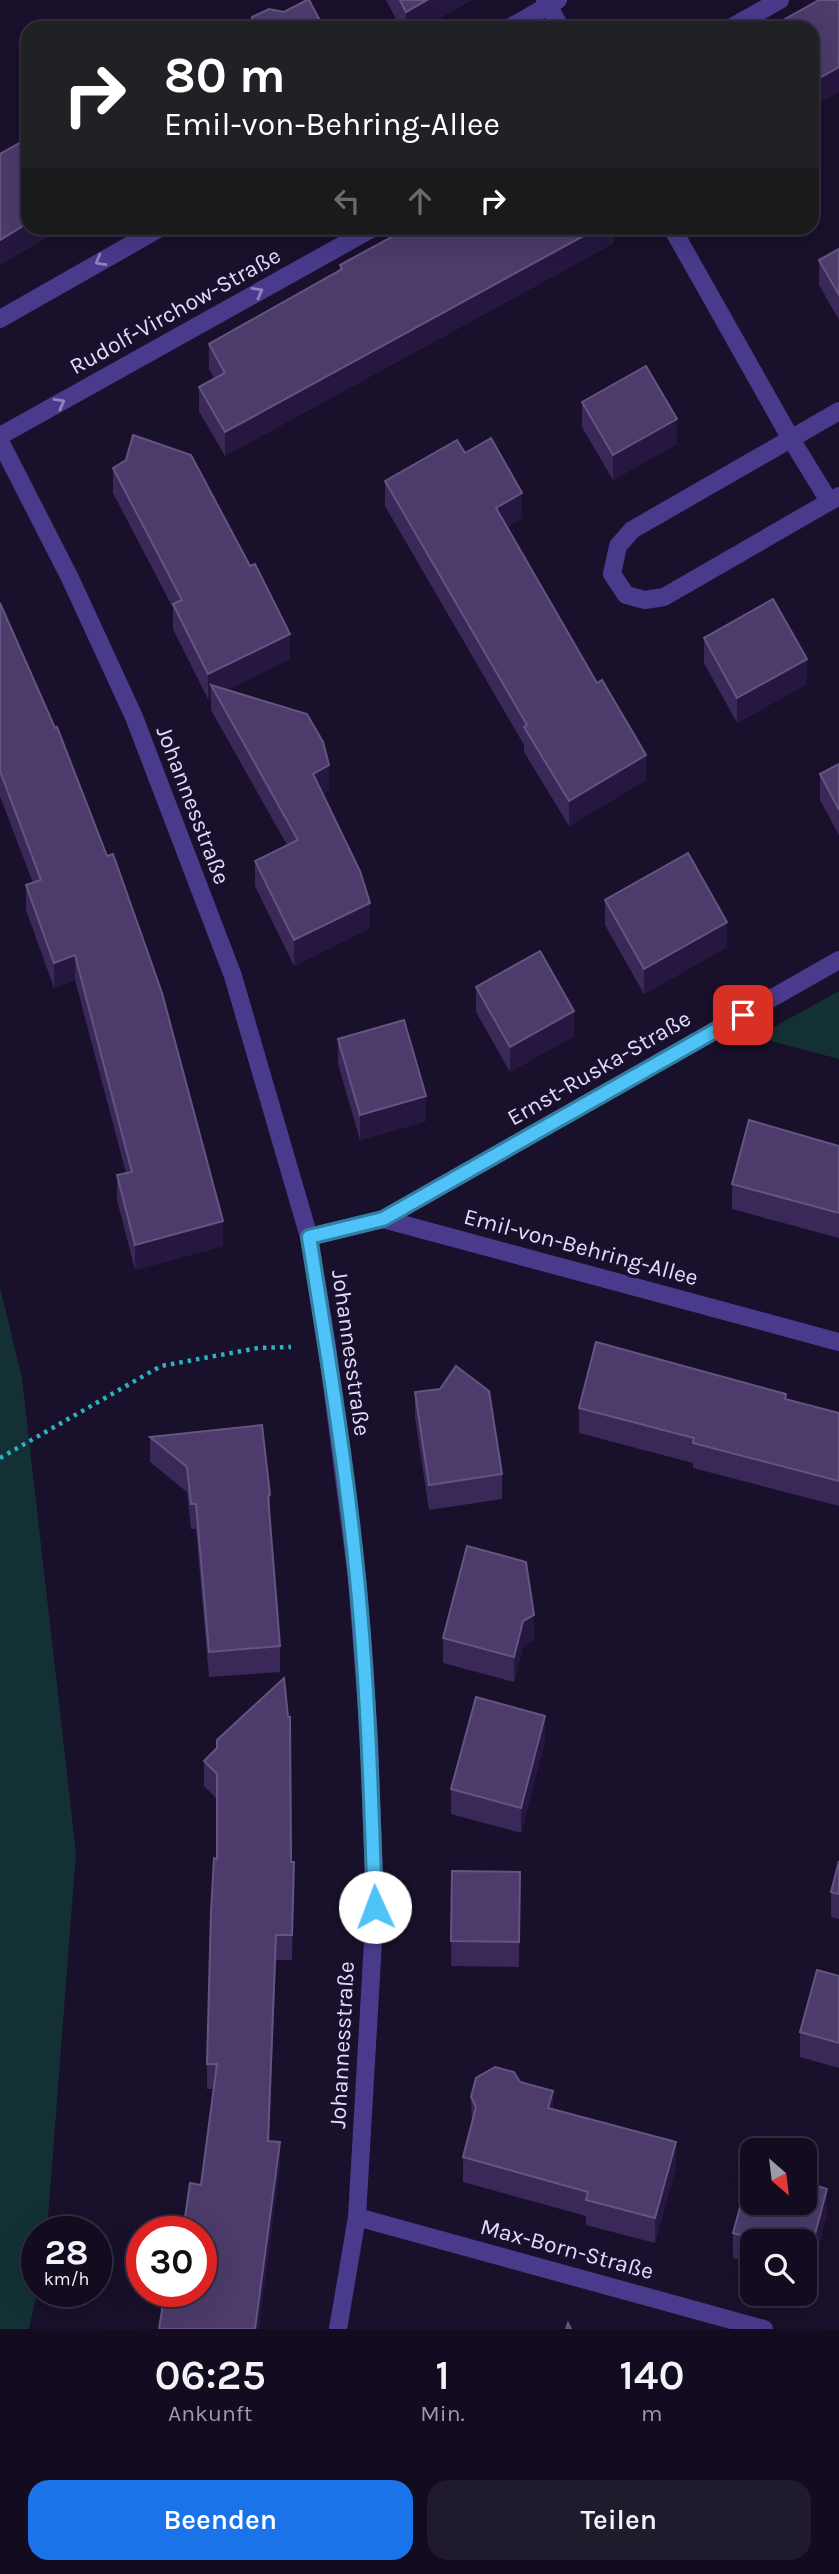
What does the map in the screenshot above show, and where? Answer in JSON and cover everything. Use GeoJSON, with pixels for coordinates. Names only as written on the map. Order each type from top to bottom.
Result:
{"type":"FeatureCollection","features":[{"type":"Feature","properties":{"kind":"street"},"geometry":{"type":"LineString","coordinates":[[742,21],[780,0]]}},
{"type":"Feature","properties":{"kind":"street"},"geometry":{"type":"LineString","coordinates":[[520,21],[550,2],[558,21]]}},
{"type":"Feature","properties":{"kind":"street"},"geometry":{"type":"LineString","coordinates":[[0,319],[148,235]]}},
{"type":"Feature","properties":{"kind":"street","name":"Rudolf-Virchow-Straße"},"geometry":{"type":"LineString","coordinates":[[0,439],[361,235]]}},
{"type":"Feature","properties":{"kind":"street"},"geometry":{"type":"LineString","coordinates":[[676,235],[791,439],[834,498],[664,597],[645,600],[626,595],[612,574],[618,547],[632,530],[791,439],[839,411]]}},
{"type":"Feature","properties":{"kind":"street","name":"Johannesstraße"},"geometry":{"type":"LineString","coordinates":[[0,439],[70,578],[134,717],[233,976],[309,1237],[327,1346],[357,1577],[369,1737],[375,1907],[357,2217],[338,2329]]}},
{"type":"Feature","properties":{"kind":"street","name":"Ernst-Ruska-Straße"},"geometry":{"type":"LineString","coordinates":[[383,1219],[839,960]]}},
{"type":"Feature","properties":{"kind":"street","name":"Emil-von-Behring-Allee"},"geometry":{"type":"LineString","coordinates":[[309,1237],[383,1219],[839,1342]]}},
{"type":"Feature","properties":{"kind":"street","name":"Max-Born-Straße"},"geometry":{"type":"LineString","coordinates":[[357,2217],[764,2329]]}},
{"type":"Feature","properties":{"kind":"path"},"geometry":{"type":"LineString","coordinates":[[0,1458],[161,1366],[258,1348],[327,1346]]}},
{"type":"Feature","properties":{"kind":"green space"},"geometry":{"type":"Polygon","coordinates":[[[839,991],[839,1059],[756,1037],[839,991]]]}},
{"type":"Feature","properties":{"kind":"green space"},"geometry":{"type":"Polygon","coordinates":[[[0,1287],[22,1378],[76,1853],[48,2216],[21,2216],[21,2307],[34,2307],[29,2329],[0,2329],[0,1287]]]}},
{"type":"Feature","properties":{"kind":"building"},"geometry":{"type":"Polygon","coordinates":[[[309,0],[320,21],[251,21],[252,17],[269,9],[284,12],[309,0]]]}},
{"type":"Feature","properties":{"kind":"building"},"geometry":{"type":"Polygon","coordinates":[[[400,0],[427,0],[406,12],[400,0]]]}},
{"type":"Feature","properties":{"kind":"building"},"geometry":{"type":"Polygon","coordinates":[[[819,0],[839,0],[839,67],[819,78],[819,21],[782,21],[819,0]]]}},
{"type":"Feature","properties":{"kind":"building"},"geometry":{"type":"Polygon","coordinates":[[[21,142],[21,227],[0,240],[0,154],[21,142]]]}},
{"type":"Feature","properties":{"kind":"building"},"geometry":{"type":"Polygon","coordinates":[[[395,235],[585,235],[225,432],[199,387],[225,373],[209,344],[342,269],[340,265],[395,235]]]}},
{"type":"Feature","properties":{"kind":"building"},"geometry":{"type":"Polygon","coordinates":[[[839,249],[839,295],[819,260],[839,249]]]}},
{"type":"Feature","properties":{"kind":"building"},"geometry":{"type":"Polygon","coordinates":[[[646,366],[677,419],[613,455],[582,402],[646,366]]]}},
{"type":"Feature","properties":{"kind":"building"},"geometry":{"type":"Polygon","coordinates":[[[133,435],[191,455],[250,566],[255,564],[290,634],[208,674],[173,604],[182,600],[113,468],[126,460],[133,435]]]}},
{"type":"Feature","properties":{"kind":"building"},"geometry":{"type":"Polygon","coordinates":[[[491,438],[522,493],[496,508],[597,683],[602,680],[646,755],[569,801],[524,727],[527,725],[385,481],[457,440],[465,453],[491,438]]]}},
{"type":"Feature","properties":{"kind":"building"},"geometry":{"type":"Polygon","coordinates":[[[773,599],[807,659],[737,698],[704,638],[773,599]]]}},
{"type":"Feature","properties":{"kind":"building"},"geometry":{"type":"Polygon","coordinates":[[[0,603],[55,728],[57,727],[107,856],[113,854],[162,993],[223,1221],[135,1245],[117,1175],[132,1172],[75,955],[54,963],[26,885],[41,880],[0,771],[0,603]]]}},
{"type":"Feature","properties":{"kind":"building"},"geometry":{"type":"Polygon","coordinates":[[[211,685],[307,714],[323,742],[329,765],[313,774],[360,871],[370,903],[294,940],[255,861],[298,840],[211,685]]]}},
{"type":"Feature","properties":{"kind":"building"},"geometry":{"type":"Polygon","coordinates":[[[839,764],[839,810],[820,774],[839,764]]]}},
{"type":"Feature","properties":{"kind":"building"},"geometry":{"type":"Polygon","coordinates":[[[688,853],[727,922],[644,969],[605,900],[688,853]]]}},
{"type":"Feature","properties":{"kind":"building"},"geometry":{"type":"Polygon","coordinates":[[[540,951],[574,1011],[510,1047],[476,987],[540,951]]]}},
{"type":"Feature","properties":{"kind":"building"},"geometry":{"type":"Polygon","coordinates":[[[404,1020],[426,1096],[360,1115],[338,1039],[404,1020]]]}},
{"type":"Feature","properties":{"kind":"building"},"geometry":{"type":"Polygon","coordinates":[[[749,1120],[839,1146],[839,1213],[732,1184],[749,1120]]]}},
{"type":"Feature","properties":{"kind":"building"},"geometry":{"type":"Polygon","coordinates":[[[596,1342],[786,1394],[785,1399],[839,1413],[839,1481],[693,1443],[694,1438],[579,1408],[596,1342]]]}},
{"type":"Feature","properties":{"kind":"building"},"geometry":{"type":"Polygon","coordinates":[[[456,1366],[489,1391],[502,1474],[429,1485],[415,1392],[440,1389],[456,1366]]]}},
{"type":"Feature","properties":{"kind":"building"},"geometry":{"type":"Polygon","coordinates":[[[262,1425],[270,1495],[280,1646],[209,1652],[196,1504],[191,1504],[187,1467],[150,1437],[262,1425]]]}},
{"type":"Feature","properties":{"kind":"building"},"geometry":{"type":"Polygon","coordinates":[[[467,1546],[526,1562],[534,1615],[523,1621],[514,1657],[443,1638],[467,1546]]]}},
{"type":"Feature","properties":{"kind":"building"},"geometry":{"type":"Polygon","coordinates":[[[284,1678],[290,1717],[291,1862],[294,1862],[292,1935],[276,1935],[268,2141],[280,2142],[255,2329],[159,2329],[162,2307],[217,2307],[217,2216],[185,2216],[190,2183],[201,2185],[217,2064],[207,2064],[211,1912],[214,1858],[217,1859],[217,1774],[204,1761],[217,1748],[217,1740],[284,1678]]]}},
{"type":"Feature","properties":{"kind":"building"},"geometry":{"type":"Polygon","coordinates":[[[476,1697],[545,1716],[521,1808],[451,1789],[476,1697]]]}},
{"type":"Feature","properties":{"kind":"building"},"geometry":{"type":"Polygon","coordinates":[[[839,1861],[839,1894],[831,1892],[839,1861]]]}},
{"type":"Feature","properties":{"kind":"building"},"geometry":{"type":"Polygon","coordinates":[[[452,1871],[520,1872],[519,1942],[451,1941],[452,1871]]]}},
{"type":"Feature","properties":{"kind":"building"},"geometry":{"type":"Polygon","coordinates":[[[817,1970],[839,1976],[839,2043],[800,2032],[817,1970]]]}},
{"type":"Feature","properties":{"kind":"building"},"geometry":{"type":"Polygon","coordinates":[[[495,2067],[514,2072],[520,2082],[553,2091],[548,2108],[676,2142],[655,2218],[586,2200],[588,2192],[463,2157],[476,2107],[471,2097],[476,2078],[495,2067]]]}},
{"type":"Feature","properties":{"kind":"building"},"geometry":{"type":"Polygon","coordinates":[[[817,2186],[827,2189],[816,2229],[740,2229],[740,2235],[733,2233],[740,2207],[740,2216],[817,2216],[817,2186]]]}},
{"type":"Feature","properties":{"kind":"route"},"geometry":{"type":"LineString","coordinates":[[375,1907],[369,1737],[357,1577],[327,1346],[309,1237],[383,1219],[743,1015]]}}]}
